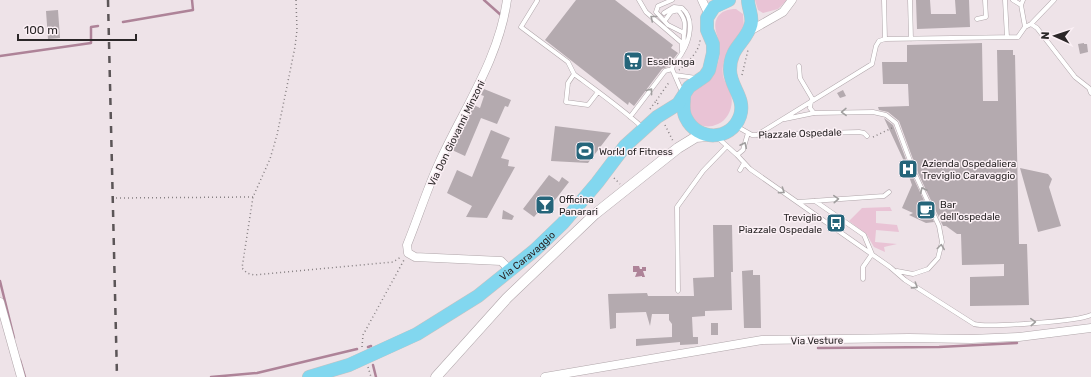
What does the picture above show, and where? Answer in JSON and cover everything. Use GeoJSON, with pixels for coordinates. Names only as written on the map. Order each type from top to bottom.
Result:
{"type":"FeatureCollection","features":[{"type":"Feature","properties":{"kind":"main road"},"geometry":{"type":"LineString","coordinates":[[706,74],[709,70],[713,53],[713,44],[707,30],[707,18],[710,11],[724,1],[739,2],[749,8],[751,24],[748,32],[735,48],[730,64],[731,81],[739,93],[741,102],[740,115],[735,124]]}},
{"type":"Feature","properties":{"kind":"main road","name":"Via Caravaggio"},"geometry":{"type":"LineString","coordinates":[[309,377],[349,365],[417,334],[452,314],[511,271],[563,223],[607,171],[641,126],[674,107],[692,84],[706,74]]}},
{"type":"Feature","properties":{"kind":"main road"},"geometry":{"type":"LineString","coordinates":[[684,96],[684,114],[689,124]]}},
{"type":"Feature","properties":{"kind":"main road","name":"Via Caravaggio"},"geometry":{"type":"LineString","coordinates":[[641,126],[671,118],[689,124],[699,132],[711,136],[725,133],[735,124]]}},
{"type":"Feature","properties":{"kind":"street","name":"Via Don Giovanni Minzoni"},"geometry":{"type":"LineString","coordinates":[[408,253],[407,245],[439,164],[483,76],[502,24],[507,0]]}},
{"type":"Feature","properties":{"kind":"street"},"geometry":{"type":"LineString","coordinates":[[702,0],[708,13],[707,18]]}},
{"type":"Feature","properties":{"kind":"street"},"geometry":{"type":"LineString","coordinates":[[748,32],[783,12],[792,0]]}},
{"type":"Feature","properties":{"kind":"street"},"geometry":{"type":"LineString","coordinates":[[749,8],[758,17],[775,17]]}},
{"type":"Feature","properties":{"kind":"street","name":"Via Caravaggio"},"geometry":{"type":"LineString","coordinates":[[678,148],[688,134],[689,124]]}},
{"type":"Feature","properties":{"kind":"street","name":"Via Caravaggio"},"geometry":{"type":"LineString","coordinates":[[436,377],[484,321],[590,219],[678,148],[696,137],[711,136]]}},
{"type":"Feature","properties":{"kind":"street"},"geometry":{"type":"LineString","coordinates":[[408,253],[415,257],[501,261],[511,271]]}},
{"type":"Feature","properties":{"kind":"street"},"geometry":{"type":"LineString","coordinates":[[0,302],[21,377]]}},
{"type":"Feature","properties":{"kind":"street","name":"Via Vesture"},"geometry":{"type":"LineString","coordinates":[[545,377],[762,340],[909,338],[970,339],[1019,337],[1091,328]]}},
{"type":"Feature","properties":{"kind":"lane"},"geometry":{"type":"LineString","coordinates":[[638,0],[646,12],[682,43],[681,55]]}},
{"type":"Feature","properties":{"kind":"lane"},"geometry":{"type":"LineString","coordinates":[[672,0],[658,6],[656,12],[668,24],[684,33]]}},
{"type":"Feature","properties":{"kind":"lane"},"geometry":{"type":"LineString","coordinates":[[884,0],[885,39]]}},
{"type":"Feature","properties":{"kind":"lane"},"geometry":{"type":"LineString","coordinates":[[910,0],[911,39]]}},
{"type":"Feature","properties":{"kind":"lane"},"geometry":{"type":"LineString","coordinates":[[977,19],[986,17],[985,0]]}},
{"type":"Feature","properties":{"kind":"lane"},"geometry":{"type":"LineString","coordinates":[[1005,0],[1007,37]]}},
{"type":"Feature","properties":{"kind":"lane"},"geometry":{"type":"LineString","coordinates":[[1014,0],[1021,5]]}},
{"type":"Feature","properties":{"kind":"lane"},"geometry":{"type":"LineString","coordinates":[[1023,0],[1021,5],[1024,27]]}},
{"type":"Feature","properties":{"kind":"lane"},"geometry":{"type":"LineString","coordinates":[[757,135],[872,64],[878,41],[885,39],[1018,36],[1024,27],[1031,24],[1054,0]]}},
{"type":"Feature","properties":{"kind":"lane"},"geometry":{"type":"LineString","coordinates":[[536,1],[521,27],[568,62],[574,74],[641,126]]}},
{"type":"Feature","properties":{"kind":"lane"},"geometry":{"type":"LineString","coordinates":[[630,117],[665,71],[672,69],[685,48],[690,23],[688,16],[684,10],[674,7],[664,13]]}},
{"type":"Feature","properties":{"kind":"lane"},"geometry":{"type":"LineString","coordinates":[[666,20],[671,12],[678,10],[684,17],[685,48]]}},
{"type":"Feature","properties":{"kind":"lane"},"geometry":{"type":"LineString","coordinates":[[1031,24],[1037,28],[1075,77],[1089,88],[1091,93]]}},
{"type":"Feature","properties":{"kind":"lane"},"geometry":{"type":"LineString","coordinates":[[799,66],[800,78],[812,101],[810,108],[814,113]]}},
{"type":"Feature","properties":{"kind":"lane"},"geometry":{"type":"LineString","coordinates":[[672,69],[684,96]]}},
{"type":"Feature","properties":{"kind":"lane"},"geometry":{"type":"LineString","coordinates":[[574,74],[568,83],[566,102],[588,106],[598,92]]}},
{"type":"Feature","properties":{"kind":"lane"},"geometry":{"type":"LineString","coordinates":[[675,75],[694,78],[706,74]]}},
{"type":"Feature","properties":{"kind":"lane"},"geometry":{"type":"LineString","coordinates":[[779,121],[814,113],[875,112],[886,115],[897,125],[915,174],[939,226],[942,242],[938,258],[925,271],[906,274],[890,267]]}},
{"type":"Feature","properties":{"kind":"lane","name":"Piazzale Ospedale"},"geometry":{"type":"LineString","coordinates":[[735,124],[748,133],[757,135],[859,132],[864,133],[868,138]]}},
{"type":"Feature","properties":{"kind":"lane"},"geometry":{"type":"LineString","coordinates":[[736,155],[743,150],[748,133]]}},
{"type":"Feature","properties":{"kind":"lane"},"geometry":{"type":"LineString","coordinates":[[711,136],[727,146],[750,170],[872,254],[905,280],[976,325],[985,326],[1091,315]]}},
{"type":"Feature","properties":{"kind":"lane"},"geometry":{"type":"LineString","coordinates":[[678,291],[677,207],[703,171],[727,146]]}},
{"type":"Feature","properties":{"kind":"lane"},"geometry":{"type":"LineString","coordinates":[[740,170],[744,163]]}},
{"type":"Feature","properties":{"kind":"lane"},"geometry":{"type":"LineString","coordinates":[[797,202],[884,196],[889,192]]}},
{"type":"Feature","properties":{"kind":"lane"},"geometry":{"type":"LineString","coordinates":[[815,201],[864,235],[872,254]]}},
{"type":"Feature","properties":{"kind":"lane"},"geometry":{"type":"LineString","coordinates":[[863,279],[863,267],[872,254]]}},
{"type":"Feature","properties":{"kind":"path"},"geometry":{"type":"LineString","coordinates":[[296,0],[297,36],[277,136],[270,159],[253,197],[242,258],[242,268],[247,273],[254,275],[393,262],[408,253]]}},
{"type":"Feature","properties":{"kind":"path"},"geometry":{"type":"LineString","coordinates":[[740,79],[750,47]]}},
{"type":"Feature","properties":{"kind":"path"},"geometry":{"type":"LineString","coordinates":[[641,126],[640,115],[647,113],[656,101]]}},
{"type":"Feature","properties":{"kind":"path"},"geometry":{"type":"LineString","coordinates":[[868,138],[897,125]]}},
{"type":"Feature","properties":{"kind":"path"},"geometry":{"type":"LineString","coordinates":[[607,171],[625,190]]}},
{"type":"Feature","properties":{"kind":"path"},"geometry":{"type":"LineString","coordinates":[[116,198],[253,197]]}},
{"type":"Feature","properties":{"kind":"path"},"geometry":{"type":"LineString","coordinates":[[362,350],[363,335],[408,253]]}},
{"type":"Feature","properties":{"kind":"path"},"geometry":{"type":"LineString","coordinates":[[367,365],[371,377]]}},
{"type":"Feature","properties":{"kind":"shaded area"},"geometry":{"type":"Polygon","coordinates":[[[755,0],[787,0],[778,9],[763,13],[758,10],[755,0]]]}},
{"type":"Feature","properties":{"kind":"shaded area"},"geometry":{"type":"Polygon","coordinates":[[[736,9],[743,14],[744,28],[729,50],[723,66],[724,79],[732,99],[731,108],[722,122],[714,126],[704,126],[692,119],[690,107],[691,98],[693,92],[713,74],[717,66],[720,48],[715,29],[717,18],[725,11],[736,9]]]}},
{"type":"Feature","properties":{"kind":"shaded area"},"geometry":{"type":"Polygon","coordinates":[[[890,207],[892,211],[876,211],[876,223],[897,225],[899,232],[876,230],[875,242],[897,244],[884,247],[885,252],[874,247],[867,235],[849,221],[862,208],[890,207]]]}},
{"type":"Feature","properties":{"kind":"shaded area"},"geometry":{"type":"Polygon","coordinates":[[[633,266],[639,266],[640,269],[642,269],[642,267],[646,267],[646,271],[643,271],[645,277],[635,277],[637,272],[633,272],[633,266]]]}},
{"type":"Feature","properties":{"kind":"building"},"geometry":{"type":"Polygon","coordinates":[[[576,0],[615,0],[673,45],[671,48],[678,53],[667,67],[662,69],[634,106],[629,102],[628,105],[545,40],[576,0]]]}},
{"type":"Feature","properties":{"kind":"building"},"geometry":{"type":"Polygon","coordinates":[[[916,0],[930,0],[931,14],[956,14],[955,0],[969,0],[970,27],[917,29],[916,0]]]}},
{"type":"Feature","properties":{"kind":"building"},"geometry":{"type":"Polygon","coordinates":[[[58,10],[60,38],[48,39],[46,11],[58,10]]]}},
{"type":"Feature","properties":{"kind":"building"},"geometry":{"type":"Polygon","coordinates":[[[982,43],[983,101],[998,101],[997,50],[1013,50],[1013,55],[1015,55],[1019,244],[1027,244],[1029,305],[970,306],[970,277],[1004,276],[1004,264],[962,265],[961,234],[957,234],[946,226],[943,226],[918,173],[899,121],[888,112],[879,110],[878,107],[909,106],[908,84],[883,84],[882,62],[907,62],[907,45],[982,43]]]}},
{"type":"Feature","properties":{"kind":"building"},"geometry":{"type":"Polygon","coordinates":[[[1078,44],[1087,44],[1088,52],[1080,54],[1078,44]]]}},
{"type":"Feature","properties":{"kind":"building"},"geometry":{"type":"Polygon","coordinates":[[[484,89],[511,100],[508,107],[505,106],[497,124],[481,118],[465,156],[452,150],[474,105],[480,108],[484,96],[481,95],[484,89]]]}},
{"type":"Feature","properties":{"kind":"building"},"geometry":{"type":"Polygon","coordinates":[[[843,90],[846,96],[840,98],[837,93],[843,90]]]}},
{"type":"Feature","properties":{"kind":"building"},"geometry":{"type":"Polygon","coordinates":[[[884,118],[893,125],[912,175],[934,222],[926,223],[909,215],[913,213],[902,208],[912,185],[903,159],[884,118]]]}},
{"type":"Feature","properties":{"kind":"building"},"geometry":{"type":"Polygon","coordinates":[[[555,126],[611,133],[588,163],[551,161],[555,126]]]}},
{"type":"Feature","properties":{"kind":"building"},"geometry":{"type":"Polygon","coordinates":[[[491,130],[510,138],[501,158],[509,160],[508,166],[515,167],[487,218],[466,217],[472,206],[447,193],[457,170],[472,177],[491,130]]]}},
{"type":"Feature","properties":{"kind":"building"},"geometry":{"type":"Polygon","coordinates":[[[1020,168],[1048,174],[1052,179],[1049,187],[1061,226],[1038,232],[1020,168]]]}},
{"type":"Feature","properties":{"kind":"building"},"geometry":{"type":"Polygon","coordinates":[[[549,175],[559,182],[562,177],[569,182],[544,214],[539,211],[534,217],[523,209],[549,175]]]}},
{"type":"Feature","properties":{"kind":"building"},"geometry":{"type":"Polygon","coordinates":[[[503,210],[514,216],[512,220],[502,219],[503,210]]]}},
{"type":"Feature","properties":{"kind":"building"},"geometry":{"type":"Polygon","coordinates":[[[713,225],[732,225],[732,310],[705,311],[705,316],[692,317],[693,337],[698,337],[698,344],[680,345],[680,342],[636,346],[636,339],[672,337],[672,324],[669,320],[669,314],[652,314],[650,326],[646,312],[616,313],[616,328],[610,329],[608,294],[647,293],[648,296],[694,296],[693,278],[714,277],[713,225]]]}},
{"type":"Feature","properties":{"kind":"building"},"geometry":{"type":"Polygon","coordinates":[[[753,270],[753,275],[760,275],[761,328],[744,328],[742,271],[753,270]]]}},
{"type":"Feature","properties":{"kind":"building"},"geometry":{"type":"Polygon","coordinates":[[[711,323],[718,323],[718,335],[711,335],[711,323]]]}},
{"type":"Feature","properties":{"kind":"waterway"},"geometry":{"type":"LineString","coordinates":[[123,22],[193,10],[192,0]]}},
{"type":"Feature","properties":{"kind":"waterway"},"geometry":{"type":"LineString","coordinates":[[484,0],[502,16]]}},
{"type":"Feature","properties":{"kind":"waterway"},"geometry":{"type":"LineString","coordinates":[[0,56],[91,43],[91,27],[98,26]]}},
{"type":"Feature","properties":{"kind":"waterway"},"geometry":{"type":"LineString","coordinates":[[0,281],[14,338]]}},
{"type":"Feature","properties":{"kind":"waterway"},"geometry":{"type":"LineString","coordinates":[[818,348],[939,347],[1017,343]]}},
{"type":"Feature","properties":{"kind":"waterway"},"geometry":{"type":"LineString","coordinates":[[211,377],[257,373],[357,349]]}},
{"type":"Feature","properties":{"kind":"waterway"},"geometry":{"type":"LineString","coordinates":[[20,360],[25,377]]}},
{"type":"Feature","properties":{"kind":"waterway"},"geometry":{"type":"LineString","coordinates":[[373,365],[376,377]]}},
{"type":"Feature","properties":{"kind":"railway"},"geometry":{"type":"LineString","coordinates":[[108,0],[117,377]]}},
{"type":"Feature","properties":{"kind":"place","name":"Esselunga"},"geometry":{"type":"Point","coordinates":[633,61]}},
{"type":"Feature","properties":{"kind":"place","name":"World of Fitness"},"geometry":{"type":"Point","coordinates":[585,151]}},
{"type":"Feature","properties":{"kind":"place","name":"Azienda Ospedaliera Treviglio Caravaggio"},"geometry":{"type":"Point","coordinates":[908,169]}},
{"type":"Feature","properties":{"kind":"place","name":"Officina Panarari"},"geometry":{"type":"Point","coordinates":[545,205]}},
{"type":"Feature","properties":{"kind":"place","name":"Bar dell'ospedale"},"geometry":{"type":"Point","coordinates":[926,210]}},
{"type":"Feature","properties":{"kind":"place","name":"Treviglio Piazzale Ospedale"},"geometry":{"type":"Point","coordinates":[836,223]}}]}
